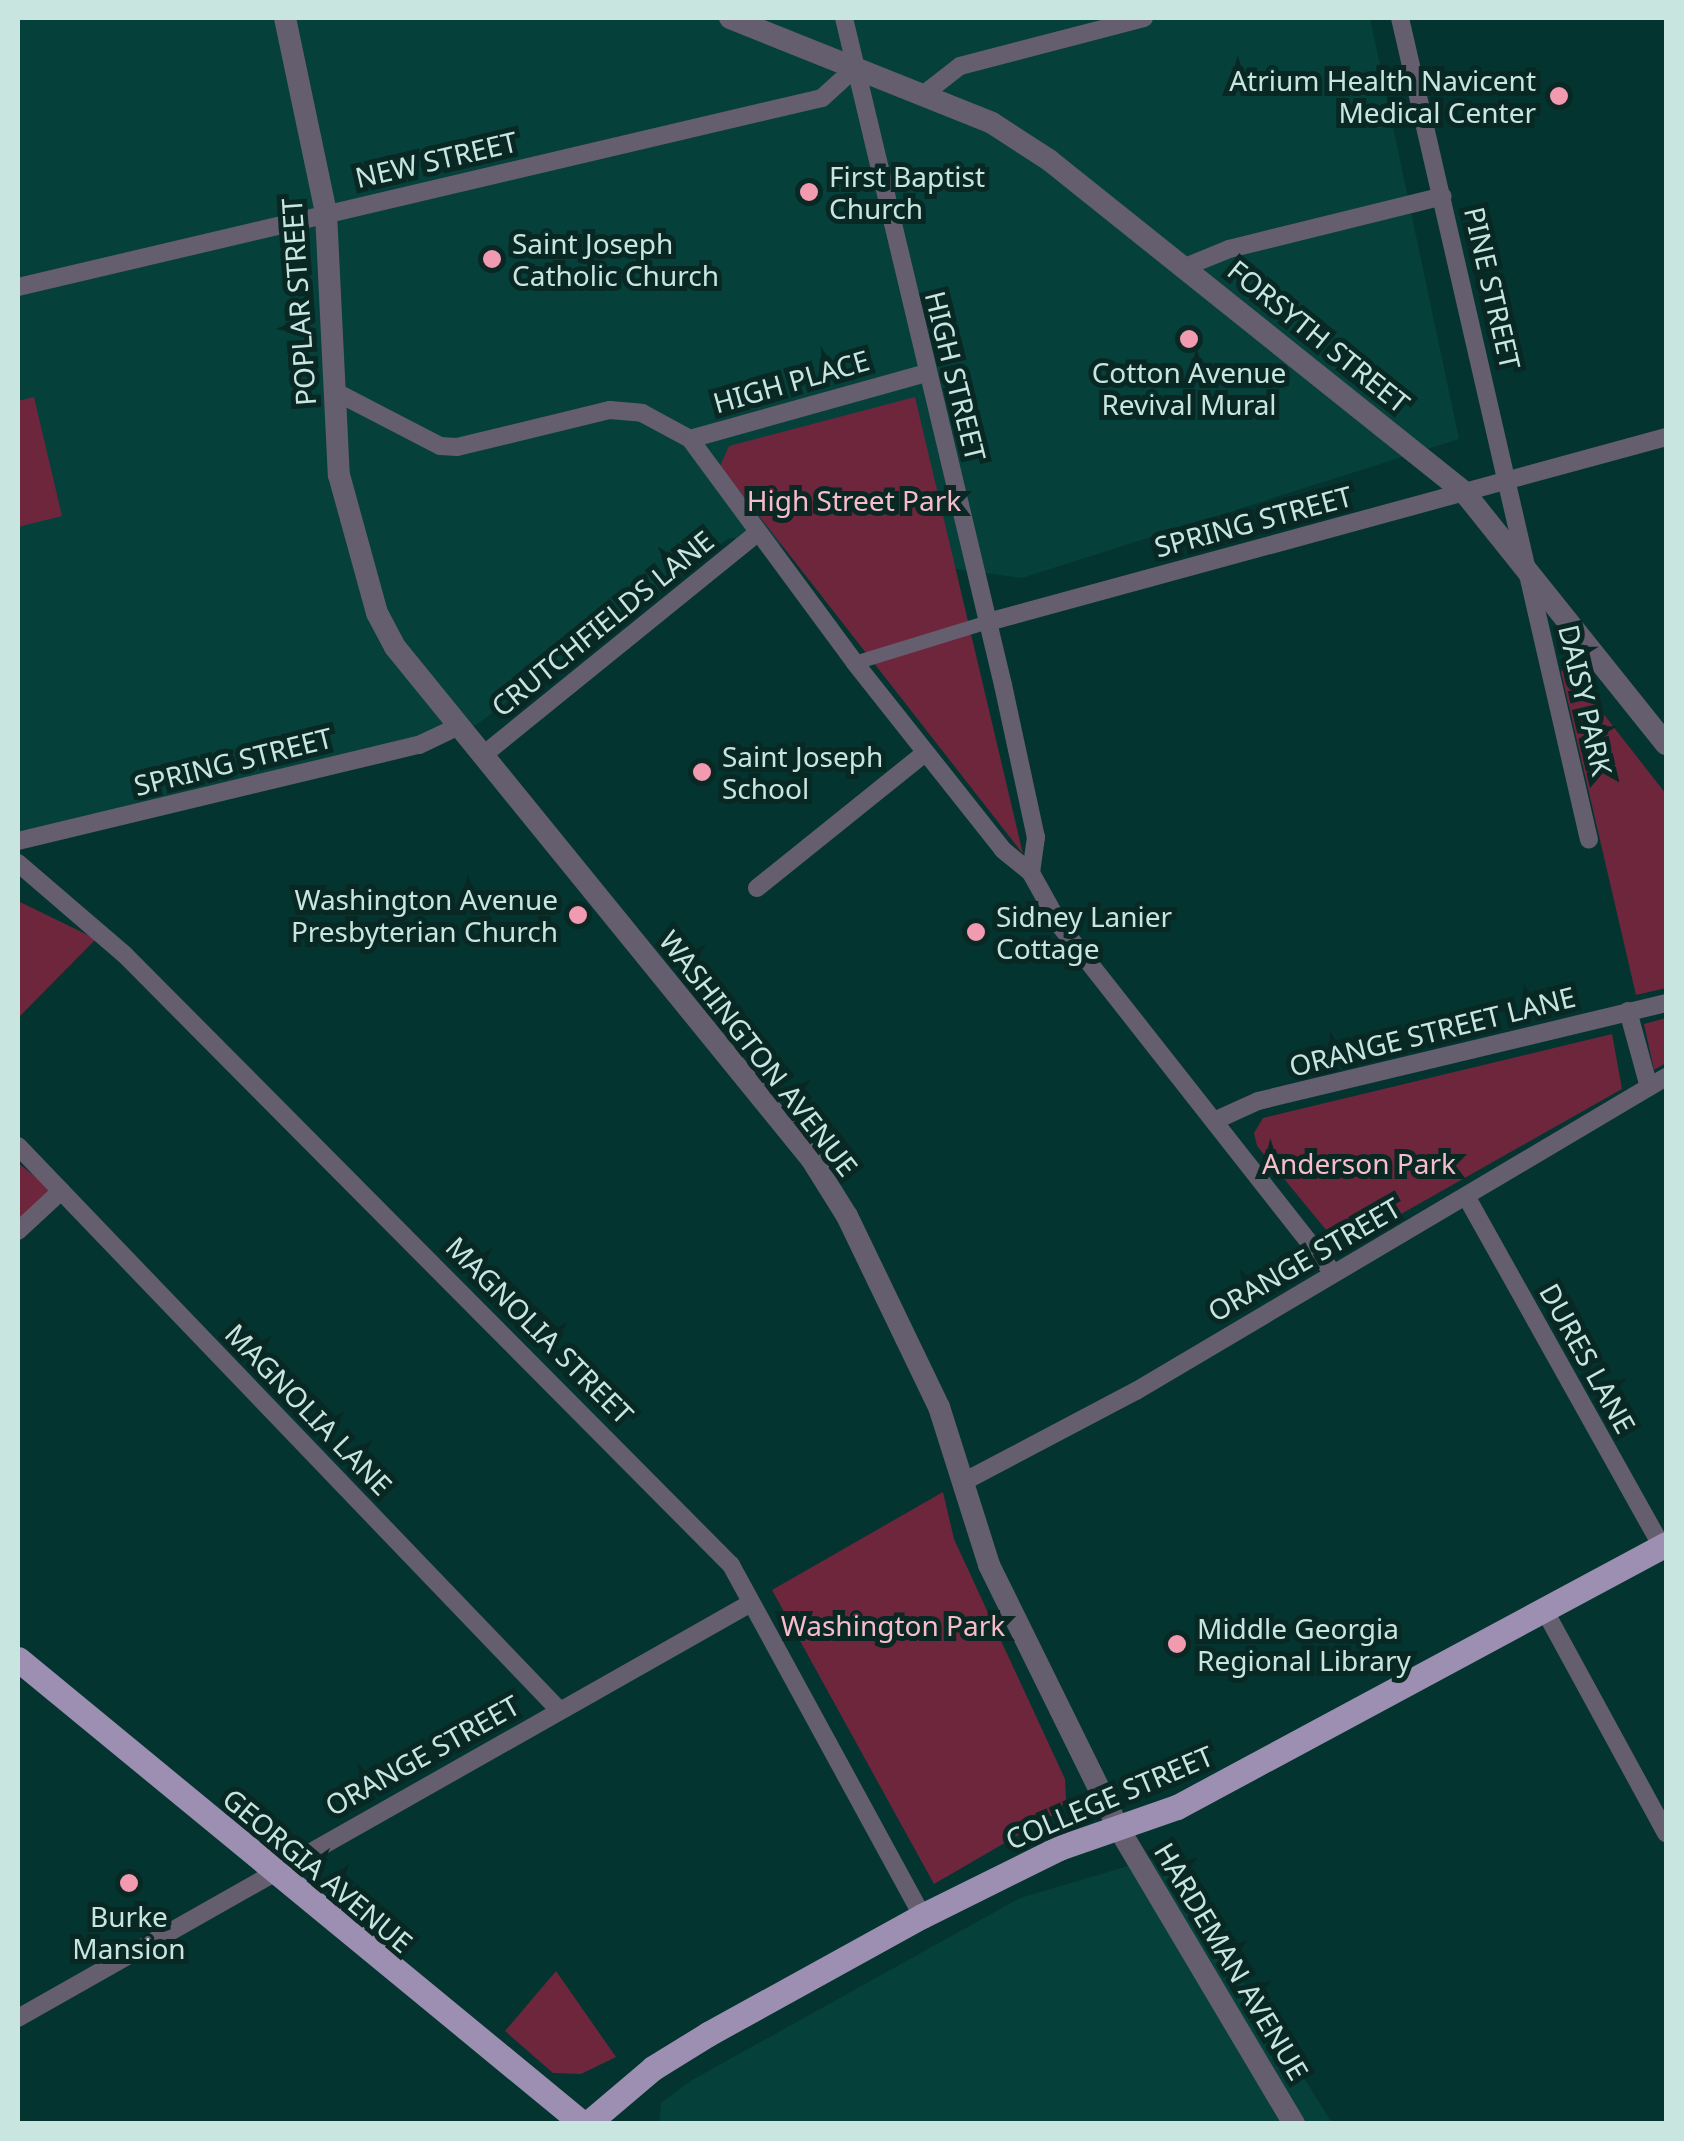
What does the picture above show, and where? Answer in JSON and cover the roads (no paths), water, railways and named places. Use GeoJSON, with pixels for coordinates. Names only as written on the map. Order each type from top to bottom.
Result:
{"type":"FeatureCollection","features":[{"type":"Feature","properties":{"kind":"main road","name":"COLLEGE STREET"},"geometry":{"type":"LineString","coordinates":[[585,2124],[667,2059],[922,1916],[1059,1848],[1178,1806],[1546,1613],[1664,1545]]}},
{"type":"Feature","properties":{"kind":"main road","name":"GEORGIA AVENUE"},"geometry":{"type":"LineString","coordinates":[[18,1659],[585,2124]]}},
{"type":"Feature","properties":{"kind":"street","name":"POPLAR STREET"},"geometry":{"type":"LineString","coordinates":[[285,18],[326,213],[338,475],[350,525]]}},
{"type":"Feature","properties":{"kind":"street","name":"FORSYTH STREET"},"geometry":{"type":"LineString","coordinates":[[730,18],[924,94],[1014,135],[1186,266],[1464,492],[1666,744]]}},
{"type":"Feature","properties":{"kind":"street","name":"HIGH STREET"},"geometry":{"type":"LineString","coordinates":[[844,18],[1036,837],[1031,874]]}},
{"type":"Feature","properties":{"kind":"street"},"geometry":{"type":"LineString","coordinates":[[924,94],[960,66],[1144,18]]}},
{"type":"Feature","properties":{"kind":"street","name":"PINE STREET"},"geometry":{"type":"LineString","coordinates":[[1400,18],[1511,479],[1529,571]]}},
{"type":"Feature","properties":{"kind":"street","name":"NEW STREET"},"geometry":{"type":"LineString","coordinates":[[18,287],[822,98],[856,68]]}},
{"type":"Feature","properties":{"kind":"street"},"geometry":{"type":"LineString","coordinates":[[1186,266],[1228,250],[1443,196]]}},
{"type":"Feature","properties":{"kind":"street","name":"HIGH PLACE"},"geometry":{"type":"LineString","coordinates":[[334,392],[440,446],[482,443],[610,410],[642,413],[690,439],[926,373]]}},
{"type":"Feature","properties":{"kind":"street","name":"SPRING STREET"},"geometry":{"type":"LineString","coordinates":[[854,664],[988,622],[1666,436]]}},
{"type":"Feature","properties":{"kind":"street"},"geometry":{"type":"LineString","coordinates":[[690,439],[854,664],[1004,850],[1031,874],[1061,927],[1333,1273]]}},
{"type":"Feature","properties":{"kind":"street","name":"WASHINGTON AVENUE"},"geometry":{"type":"LineString","coordinates":[[350,525],[358,562],[395,647],[812,1160],[847,1216],[939,1407],[989,1565],[1120,1829]]}},
{"type":"Feature","properties":{"kind":"street","name":"CRUTCHFIELDS LANE"},"geometry":{"type":"LineString","coordinates":[[482,756],[756,534]]}},
{"type":"Feature","properties":{"kind":"street","name":"DAISY PARK"},"geometry":{"type":"LineString","coordinates":[[1529,571],[1589,840]]}},
{"type":"Feature","properties":{"kind":"street","name":"SPRING STREET"},"geometry":{"type":"LineString","coordinates":[[18,841],[419,745],[458,726]]}},
{"type":"Feature","properties":{"kind":"street"},"geometry":{"type":"LineString","coordinates":[[757,888],[925,753]]}},
{"type":"Feature","properties":{"kind":"street","name":"MAGNOLIA STREET"},"geometry":{"type":"LineString","coordinates":[[18,863],[125,956],[687,1516],[731,1565],[922,1916]]}},
{"type":"Feature","properties":{"kind":"street","name":"ORANGE STREET LANE"},"geometry":{"type":"LineString","coordinates":[[1214,1121],[1258,1102],[1666,1003]]}},
{"type":"Feature","properties":{"kind":"street"},"geometry":{"type":"LineString","coordinates":[[1628,1011],[1649,1087]]}},
{"type":"Feature","properties":{"kind":"street","name":"ORANGE STREET"},"geometry":{"type":"LineString","coordinates":[[965,1481],[1136,1391],[1666,1078]]}},
{"type":"Feature","properties":{"kind":"street","name":"MAGNOLIA LANE"},"geometry":{"type":"LineString","coordinates":[[18,1146],[559,1710]]}},
{"type":"Feature","properties":{"kind":"street"},"geometry":{"type":"LineString","coordinates":[[18,1231],[62,1190]]}},
{"type":"Feature","properties":{"kind":"street","name":"DURES LANE"},"geometry":{"type":"LineString","coordinates":[[1466,1196],[1664,1545]]}},
{"type":"Feature","properties":{"kind":"street","name":"ORANGE STREET"},"geometry":{"type":"LineString","coordinates":[[18,2018],[272,1870],[751,1603]]}},
{"type":"Feature","properties":{"kind":"street"},"geometry":{"type":"LineString","coordinates":[[1546,1613],[1666,1833]]}},
{"type":"Feature","properties":{"kind":"street","name":"HARDEMAN AVENUE"},"geometry":{"type":"LineString","coordinates":[[1120,1829],[1294,2124]]}},
{"type":"Feature","properties":{"kind":"place","name":"Atrium Health Navicent Medical Center"},"geometry":{"type":"Point","coordinates":[1559,96]}},
{"type":"Feature","properties":{"kind":"place","name":"First Baptist Church"},"geometry":{"type":"Point","coordinates":[809,192]}},
{"type":"Feature","properties":{"kind":"place","name":"Saint Joseph Catholic Church"},"geometry":{"type":"Point","coordinates":[492,259]}},
{"type":"Feature","properties":{"kind":"place","name":"Cotton Avenue Revival Mural"},"geometry":{"type":"Point","coordinates":[1189,339]}},
{"type":"Feature","properties":{"kind":"place","name":"Saint Joseph School"},"geometry":{"type":"Point","coordinates":[702,772]}},
{"type":"Feature","properties":{"kind":"place","name":"Washington Avenue Presbyterian Church"},"geometry":{"type":"Point","coordinates":[578,915]}},
{"type":"Feature","properties":{"kind":"place","name":"Sidney Lanier Cottage"},"geometry":{"type":"Point","coordinates":[976,932]}},
{"type":"Feature","properties":{"kind":"place","name":"Middle Georgia Regional Library"},"geometry":{"type":"Point","coordinates":[1177,1644]}},
{"type":"Feature","properties":{"kind":"place","name":"Burke Mansion"},"geometry":{"type":"Point","coordinates":[129,1883]}},
{"type":"Feature","properties":{"kind":"park label","name":"High Street Park"},"geometry":{"type":"Point","coordinates":[854,500]}},
{"type":"Feature","properties":{"kind":"park label","name":"Anderson Park"},"geometry":{"type":"Point","coordinates":[1359,1163]}},
{"type":"Feature","properties":{"kind":"park label","name":"Washington Park"},"geometry":{"type":"Point","coordinates":[893,1625]}}]}
